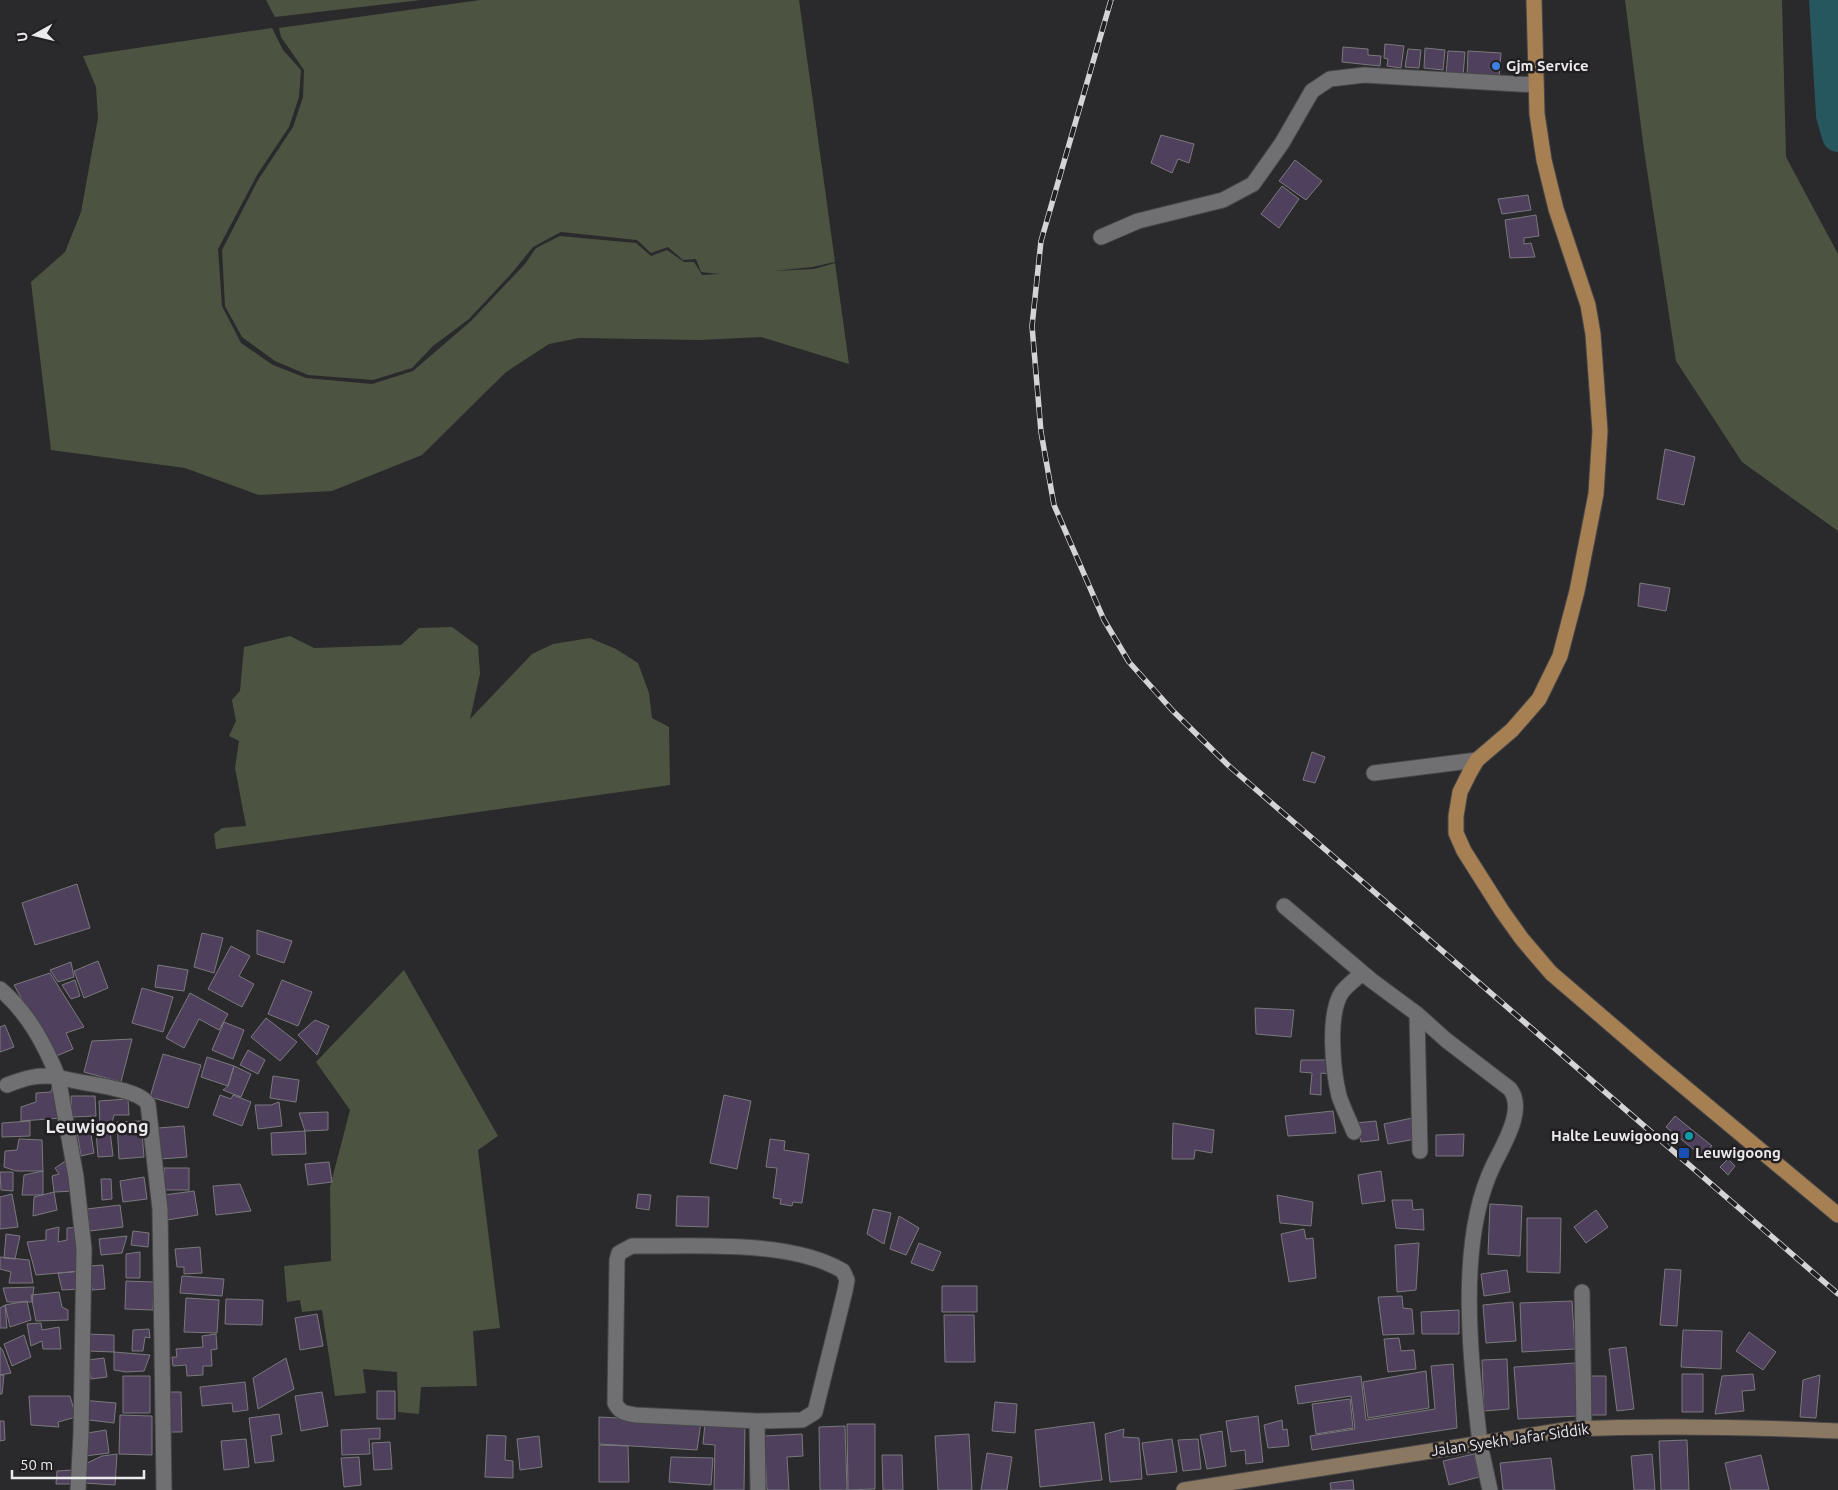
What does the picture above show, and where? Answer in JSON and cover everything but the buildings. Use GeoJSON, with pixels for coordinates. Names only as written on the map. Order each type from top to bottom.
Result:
{"type":"FeatureCollection","features":[{"type":"Feature","properties":{"kind":"main road"},"geometry":{"type":"LineString","coordinates":[[1534,0],[1537,114],[1550,188],[1588,304],[1593,334],[1600,431],[1596,494],[1577,591],[1560,656],[1538,699],[1522,720],[1477,760],[1460,792],[1456,816],[1456,833],[1464,851],[1522,939],[1552,972],[1650,1058],[1838,1215]]}},
{"type":"Feature","properties":{"kind":"main road","name":"Jalan Syekh Jafar Siddik"},"geometry":{"type":"LineString","coordinates":[[1184,1490],[1306,1469],[1584,1428],[1644,1426],[1838,1431]]}},
{"type":"Feature","properties":{"kind":"street"},"geometry":{"type":"LineString","coordinates":[[1101,238],[1138,221],[1223,200],[1253,184],[1282,143],[1312,91],[1330,79],[1364,75],[1535,85]]}},
{"type":"Feature","properties":{"kind":"street"},"geometry":{"type":"LineString","coordinates":[[1374,773],[1477,760]]}},
{"type":"Feature","properties":{"kind":"street"},"geometry":{"type":"LineString","coordinates":[[1284,906],[1362,973],[1417,1014],[1446,1040],[1510,1089],[1516,1100],[1517,1106],[1507,1135],[1478,1204],[1473,1242],[1470,1347],[1480,1444],[1490,1490]]}},
{"type":"Feature","properties":{"kind":"street"},"geometry":{"type":"LineString","coordinates":[[1354,1132],[1340,1097],[1336,1078],[1333,1051],[1334,1021],[1341,994],[1362,973]]}},
{"type":"Feature","properties":{"kind":"street"},"geometry":{"type":"LineString","coordinates":[[0,989],[25,1014],[39,1036],[58,1077],[76,1177],[84,1249],[81,1434],[78,1490]]}},
{"type":"Feature","properties":{"kind":"street"},"geometry":{"type":"LineString","coordinates":[[1417,1014],[1420,1151]]}},
{"type":"Feature","properties":{"kind":"street"},"geometry":{"type":"LineString","coordinates":[[7,1085],[28,1077],[42,1075],[58,1077],[75,1083],[130,1092],[146,1102],[150,1111],[160,1209],[164,1490]]}},
{"type":"Feature","properties":{"kind":"street"},"geometry":{"type":"LineString","coordinates":[[632,1246],[760,1248],[798,1255],[843,1271],[847,1280],[845,1291],[815,1412],[802,1420],[757,1421],[635,1415],[618,1410],[615,1403],[617,1260],[619,1253],[632,1246]]}},
{"type":"Feature","properties":{"kind":"street"},"geometry":{"type":"LineString","coordinates":[[1582,1292],[1584,1428]]}},
{"type":"Feature","properties":{"kind":"street"},"geometry":{"type":"LineString","coordinates":[[757,1421],[758,1490]]}},
{"type":"Feature","properties":{"kind":"green space"},"geometry":{"type":"Polygon","coordinates":[[[266,0],[421,0],[275,17],[266,0]]]}},
{"type":"Feature","properties":{"kind":"green space"},"geometry":{"type":"Polygon","coordinates":[[[480,0],[799,0],[835,262],[812,267],[774,271],[814,269],[835,263],[849,364],[761,337],[700,340],[579,338],[549,344],[506,372],[422,455],[332,491],[259,495],[185,468],[51,450],[31,282],[65,252],[81,212],[98,118],[96,87],[83,56],[272,28],[283,50],[301,70],[299,97],[289,127],[257,175],[218,249],[222,306],[241,343],[273,365],[306,378],[372,384],[413,371],[471,321],[525,264],[536,248],[560,236],[636,243],[651,256],[667,250],[684,262],[694,262],[702,275],[720,274],[701,272],[696,259],[683,260],[668,247],[651,253],[637,240],[561,232],[533,247],[469,319],[433,346],[412,368],[373,380],[308,375],[275,361],[242,337],[225,306],[222,250],[258,180],[293,127],[303,97],[304,70],[281,37],[279,28],[480,0]]]}},
{"type":"Feature","properties":{"kind":"green space"},"geometry":{"type":"Polygon","coordinates":[[[1625,0],[1782,0],[1786,157],[1838,254],[1838,531],[1742,462],[1676,361],[1644,150],[1625,0]]]}},
{"type":"Feature","properties":{"kind":"green space"},"geometry":{"type":"Polygon","coordinates":[[[452,627],[478,646],[480,674],[470,719],[532,654],[553,644],[590,638],[616,649],[638,663],[649,693],[652,718],[669,727],[670,785],[216,849],[214,834],[222,828],[246,826],[235,768],[239,741],[229,736],[236,721],[232,700],[240,691],[244,647],[290,636],[314,648],[401,645],[419,628],[452,627]]]}},
{"type":"Feature","properties":{"kind":"green space"},"geometry":{"type":"Polygon","coordinates":[[[404,970],[498,1136],[478,1150],[500,1328],[473,1331],[477,1386],[421,1387],[419,1414],[398,1412],[397,1372],[363,1369],[366,1393],[335,1396],[322,1310],[302,1312],[300,1300],[287,1302],[284,1266],[331,1261],[330,1187],[350,1110],[316,1062],[404,970]]]}},
{"type":"Feature","properties":{"kind":"waterway"},"geometry":{"type":"LineString","coordinates":[[1825,0],[1832,115],[1838,136]]}},
{"type":"Feature","properties":{"kind":"railway"},"geometry":{"type":"LineString","coordinates":[[1111,0],[1041,241],[1032,326],[1041,432],[1054,505],[1104,620],[1129,662],[1173,711],[1229,766],[1838,1294]]}},
{"type":"Feature","properties":{"kind":"place","name":"Gjm Service"},"geometry":{"type":"Point","coordinates":[1496,66]}},
{"type":"Feature","properties":{"kind":"place","name":"Halte Leuwigoong"},"geometry":{"type":"Point","coordinates":[1689,1136]}},
{"type":"Feature","properties":{"kind":"place","name":"Leuwigoong"},"geometry":{"type":"Point","coordinates":[1684,1153]}},
{"type":"Feature","properties":{"kind":"district","name":"Leuwigoong"},"geometry":{"type":"Point","coordinates":[97,1127]}}]}
